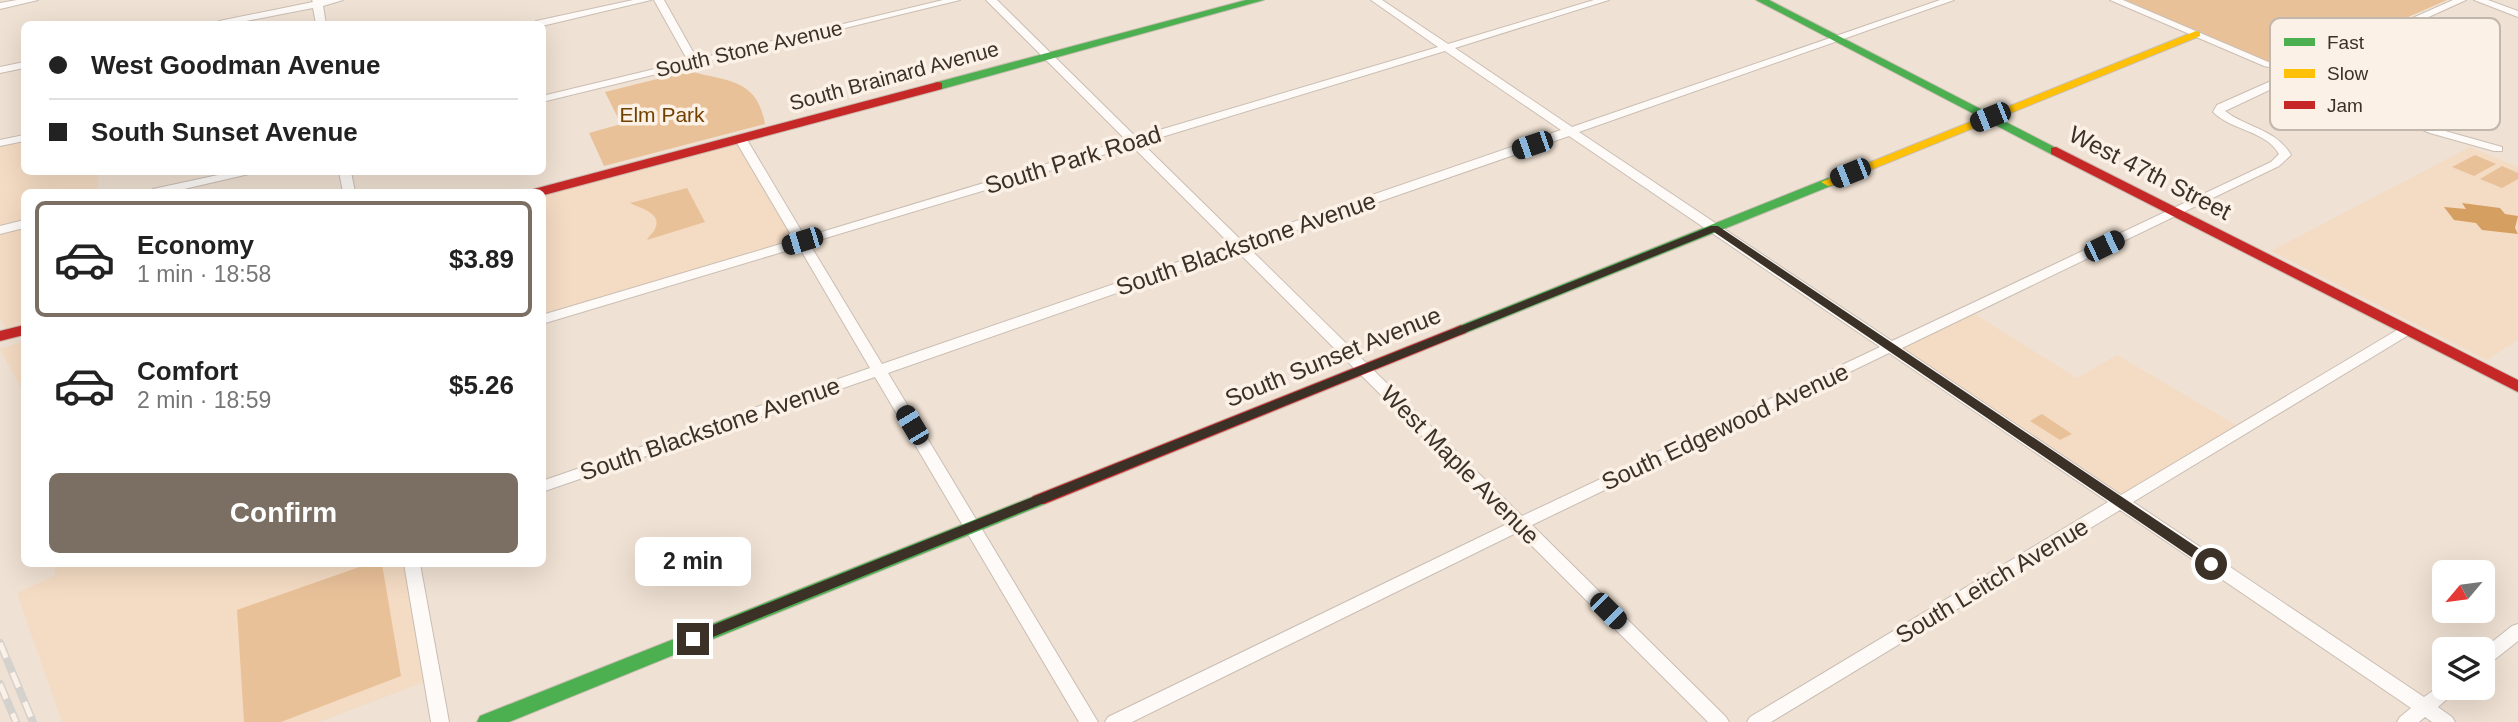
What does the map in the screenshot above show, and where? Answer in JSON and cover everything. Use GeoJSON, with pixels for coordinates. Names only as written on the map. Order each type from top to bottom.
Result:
{"type":"FeatureCollection","features":[{"type":"Feature","properties":{"kind":"street"},"geometry":{"type":"LineString","coordinates":[[0,6],[33,0]]}},
{"type":"Feature","properties":{"kind":"street"},"geometry":{"type":"LineString","coordinates":[[232,21],[338,0]]}},
{"type":"Feature","properties":{"kind":"street"},"geometry":{"type":"LineString","coordinates":[[546,22],[646,0]]}},
{"type":"Feature","properties":{"kind":"street"},"geometry":{"type":"LineString","coordinates":[[659,0],[694,62]]}},
{"type":"Feature","properties":{"kind":"street","name":"South Stone Avenue"},"geometry":{"type":"LineString","coordinates":[[546,98],[955,0]]}},
{"type":"Feature","properties":{"kind":"street","name":"West Maple Avenue"},"geometry":{"type":"LineString","coordinates":[[991,0],[1720,722]]}},
{"type":"Feature","properties":{"kind":"street","name":"South Brainard Avenue"},"geometry":{"type":"LineString","coordinates":[[546,190],[1259,0]]}},
{"type":"Feature","properties":{"kind":"street"},"geometry":{"type":"LineString","coordinates":[[1376,0],[2446,722]]}},
{"type":"Feature","properties":{"kind":"street","name":"South Park Road"},"geometry":{"type":"LineString","coordinates":[[546,319],[1604,0]]}},
{"type":"Feature","properties":{"kind":"street","name":"West 47th Street"},"geometry":{"type":"LineString","coordinates":[[1761,0],[2518,387]]}},
{"type":"Feature","properties":{"kind":"street","name":"South Blackstone Avenue"},"geometry":{"type":"LineString","coordinates":[[546,486],[1950,0]]}},
{"type":"Feature","properties":{"kind":"street"},"geometry":{"type":"LineString","coordinates":[[2115,0],[2268,64]]}},
{"type":"Feature","properties":{"kind":"street","name":"South Edgewood Avenue"},"geometry":{"type":"LineString","coordinates":[[2421,18],[2461,0]]}},
{"type":"Feature","properties":{"kind":"street"},"geometry":{"type":"LineString","coordinates":[[2479,0],[2518,14]]}},
{"type":"Feature","properties":{"kind":"street"},"geometry":{"type":"LineString","coordinates":[[318,2],[321,21]]}},
{"type":"Feature","properties":{"kind":"street","name":"South Sunset Avenue"},"geometry":{"type":"LineString","coordinates":[[488,722],[2196,34]]}},
{"type":"Feature","properties":{"kind":"street"},"geometry":{"type":"LineString","coordinates":[[0,70],[21,66]]}},
{"type":"Feature","properties":{"kind":"street","name":"South Edgewood Avenue"},"geometry":{"type":"LineString","coordinates":[[1114,722],[1520,524],[2275,164],[2285,155],[2282,147],[2270,138],[2227,119],[2219,109],[2270,86]]}},
{"type":"Feature","properties":{"kind":"street"},"geometry":{"type":"LineString","coordinates":[[2432,130],[2498,149]]}},
{"type":"Feature","properties":{"kind":"street"},"geometry":{"type":"LineString","coordinates":[[740,138],[1089,722]]}},
{"type":"Feature","properties":{"kind":"street"},"geometry":{"type":"LineString","coordinates":[[0,143],[21,139]]}},
{"type":"Feature","properties":{"kind":"street"},"geometry":{"type":"LineString","coordinates":[[170,189],[232,175]]}},
{"type":"Feature","properties":{"kind":"street"},"geometry":{"type":"LineString","coordinates":[[0,230],[21,225]]}},
{"type":"Feature","properties":{"kind":"street"},"geometry":{"type":"LineString","coordinates":[[1,333],[21,330]]}},
{"type":"Feature","properties":{"kind":"street","name":"South Leitch Avenue"},"geometry":{"type":"LineString","coordinates":[[1756,722],[2407,330]]}},
{"type":"Feature","properties":{"kind":"street"},"geometry":{"type":"LineString","coordinates":[[413,567],[440,722]]}},
{"type":"Feature","properties":{"kind":"street"},"geometry":{"type":"LineString","coordinates":[[2495,649],[2518,631]]}},
{"type":"Feature","properties":{"kind":"street"},"geometry":{"type":"LineString","coordinates":[[2406,722],[2433,700]]}},
{"type":"Feature","properties":{"kind":"shaded area"},"geometry":{"type":"Polygon","coordinates":[[[21,140],[21,175],[99,175],[97,189],[21,189],[21,224],[0,229],[0,144],[21,140]]]}},
{"type":"Feature","properties":{"kind":"shaded area"},"geometry":{"type":"Polygon","coordinates":[[[737,141],[797,240],[546,316],[546,194],[737,141]]]}},
{"type":"Feature","properties":{"kind":"shaded area"},"geometry":{"type":"Polygon","coordinates":[[[2470,147],[2518,167],[2518,340],[2487,360],[2271,251],[2470,147]]]}},
{"type":"Feature","properties":{"kind":"shaded area"},"geometry":{"type":"Polygon","coordinates":[[[2462,203],[2500,208],[2505,214],[2518,216],[2515,228],[2518,234],[2482,230],[2476,223],[2454,220],[2444,207],[2466,209],[2462,203]]]}},
{"type":"Feature","properties":{"kind":"shaded area"},"geometry":{"type":"Polygon","coordinates":[[[21,227],[21,329],[8,332],[0,318],[0,231],[21,227]]]}},
{"type":"Feature","properties":{"kind":"shaded area"},"geometry":{"type":"Polygon","coordinates":[[[1973,313],[2077,378],[2117,355],[2239,427],[2121,499],[1897,349],[1973,313]]]}},
{"type":"Feature","properties":{"kind":"shaded area"},"geometry":{"type":"Polygon","coordinates":[[[21,342],[21,388],[0,349],[21,342]]]}},
{"type":"Feature","properties":{"kind":"shaded area"},"geometry":{"type":"Polygon","coordinates":[[[56,567],[408,567],[427,681],[319,722],[62,722],[17,593],[54,576],[56,567]]]}},
{"type":"Feature","properties":{"kind":"green space"},"geometry":{"type":"Polygon","coordinates":[[[2119,0],[2447,0],[2406,18],[2270,18],[2270,63],[2119,0]]]}},
{"type":"Feature","properties":{"kind":"green space","name":"Elm Park"},"geometry":{"type":"Polygon","coordinates":[[[689,71],[728,80],[748,90],[761,109],[765,124],[604,166],[589,133],[621,124],[605,92],[689,71]]]}},
{"type":"Feature","properties":{"kind":"green space"},"geometry":{"type":"Polygon","coordinates":[[[2475,155],[2496,164],[2474,176],[2452,167],[2475,155]]]}},
{"type":"Feature","properties":{"kind":"green space"},"geometry":{"type":"Polygon","coordinates":[[[2502,166],[2518,173],[2518,179],[2502,188],[2480,179],[2502,166]]]}},
{"type":"Feature","properties":{"kind":"green space"},"geometry":{"type":"Polygon","coordinates":[[[687,188],[705,222],[647,240],[654,231],[656,220],[650,212],[630,203],[687,188]]]}},
{"type":"Feature","properties":{"kind":"green space"},"geometry":{"type":"Polygon","coordinates":[[[2042,414],[2072,434],[2060,440],[2030,421],[2042,414]]]}},
{"type":"Feature","properties":{"kind":"green space"},"geometry":{"type":"Polygon","coordinates":[[[359,567],[383,567],[401,676],[281,722],[244,722],[237,610],[359,567]]]}},
{"type":"Feature","properties":{"kind":"railway"},"geometry":{"type":"LineString","coordinates":[[0,643],[33,722]]}},
{"type":"Feature","properties":{"kind":"railway"},"geometry":{"type":"LineString","coordinates":[[0,684],[16,722]]}},
{"type":"Feature","properties":{"kind":"traffic: fast"},"geometry":{"type":"LineString","coordinates":[[938,86],[1259,0]]}},
{"type":"Feature","properties":{"kind":"traffic: fast"},"geometry":{"type":"LineString","coordinates":[[1761,0],[2056,151]]}},
{"type":"Feature","properties":{"kind":"traffic: fast"},"geometry":{"type":"LineString","coordinates":[[1461,330],[1828,182]]}},
{"type":"Feature","properties":{"kind":"traffic: fast"},"geometry":{"type":"LineString","coordinates":[[487,722],[1039,500]]}},
{"type":"Feature","properties":{"kind":"traffic: slow"},"geometry":{"type":"LineString","coordinates":[[1828,182],[2196,34]]}},
{"type":"Feature","properties":{"kind":"traffic: jam"},"geometry":{"type":"LineString","coordinates":[[546,190],[938,86]]}},
{"type":"Feature","properties":{"kind":"traffic: jam"},"geometry":{"type":"LineString","coordinates":[[2056,151],[2518,387]]}},
{"type":"Feature","properties":{"kind":"traffic: jam"},"geometry":{"type":"LineString","coordinates":[[1039,500],[1461,330]]}},
{"type":"Feature","properties":{"kind":"traffic: jam"},"geometry":{"type":"LineString","coordinates":[[0,336],[21,331]]}},
{"type":"Feature","properties":{"kind":"route"},"geometry":{"type":"LineString","coordinates":[[693,639],[1715,228],[2211,564]]}}]}
